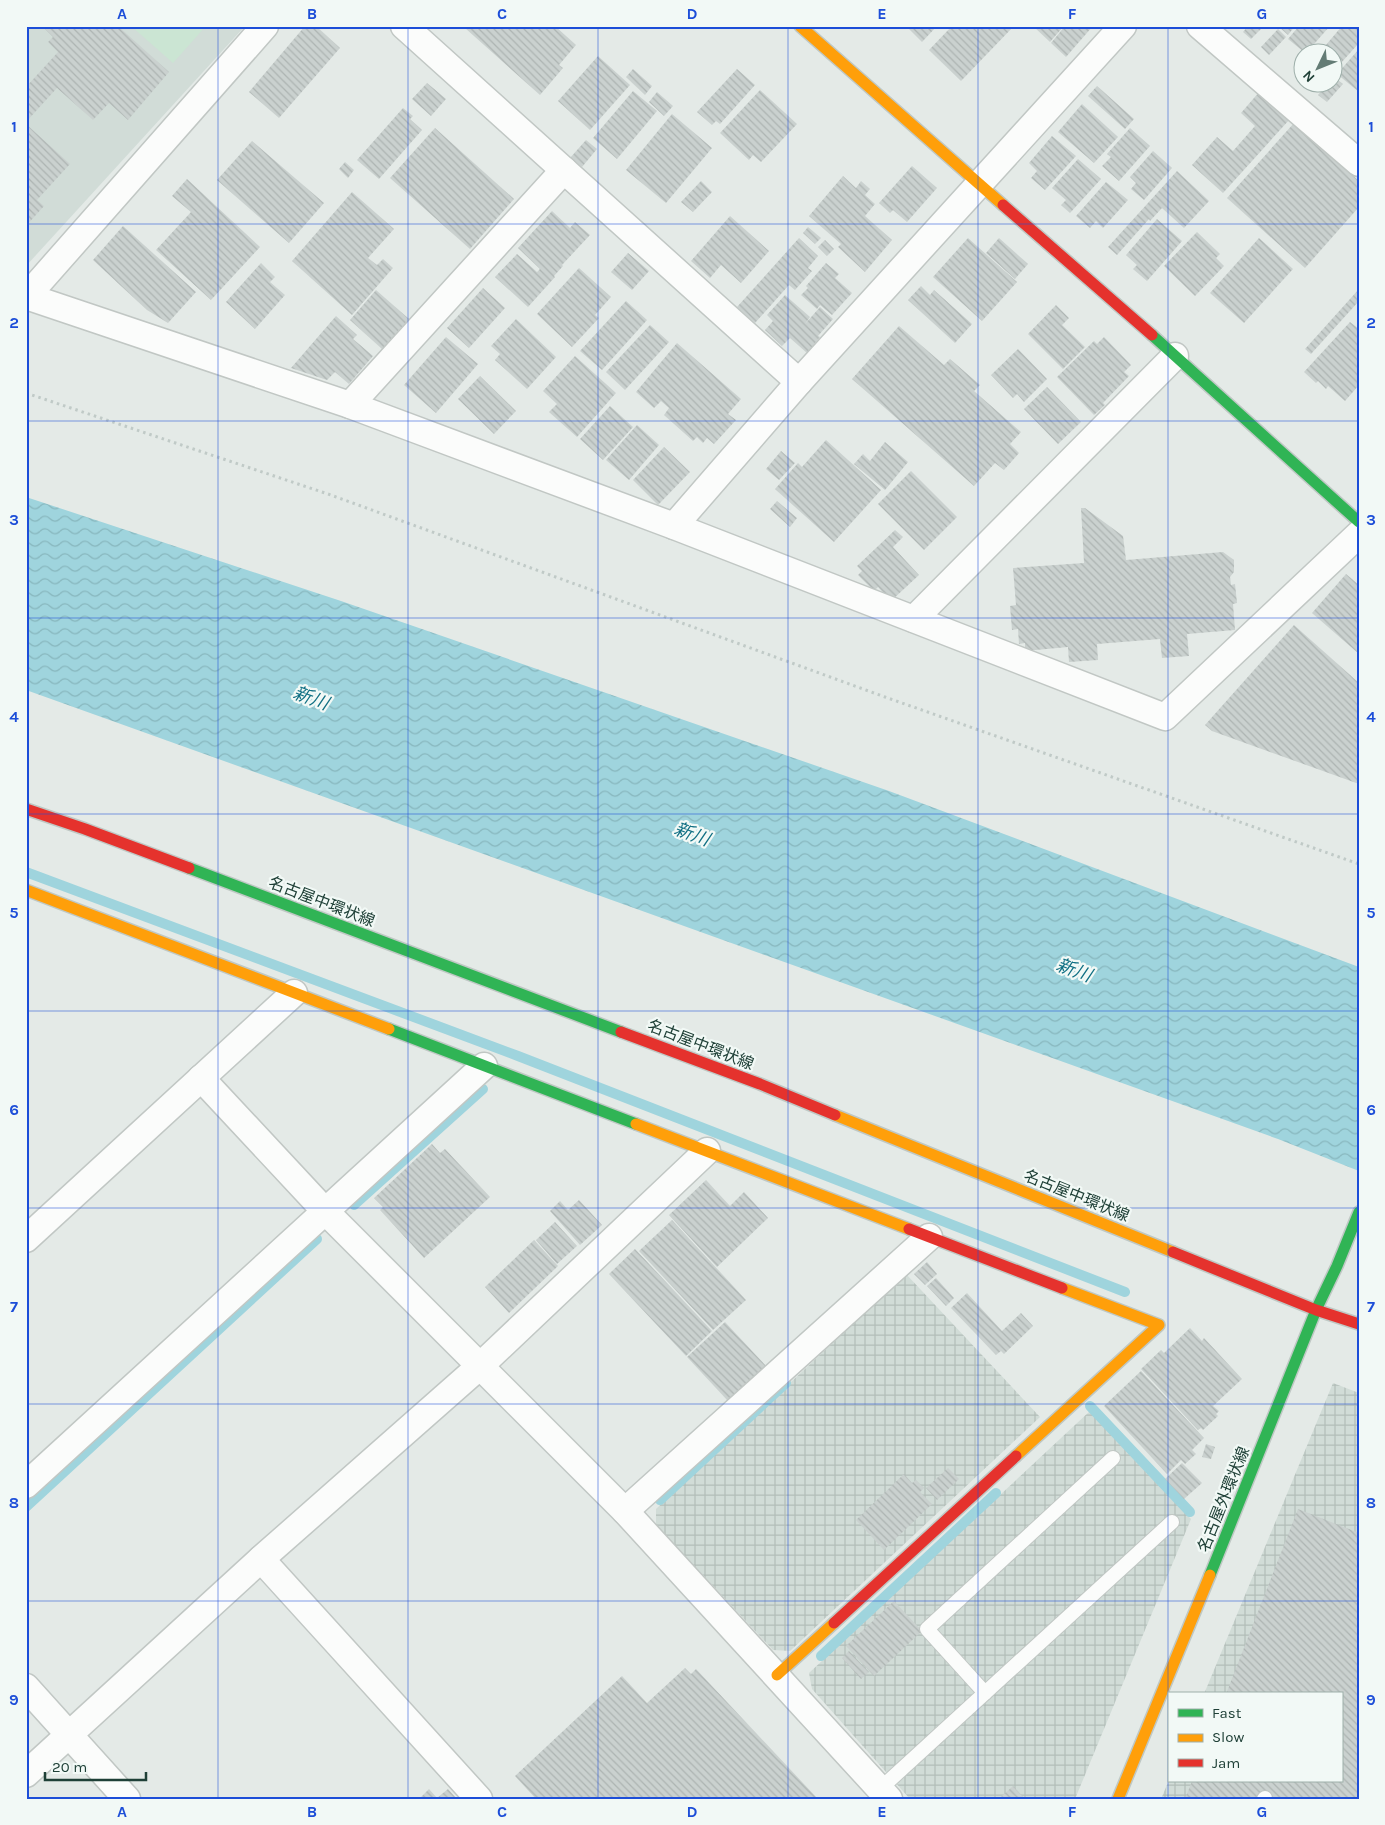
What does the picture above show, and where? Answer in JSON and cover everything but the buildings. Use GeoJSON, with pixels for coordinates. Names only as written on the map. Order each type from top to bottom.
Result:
{"type":"FeatureCollection","features":[{"type":"Feature","properties":{"kind":"street"},"geometry":{"type":"LineString","coordinates":[[265,26],[27,296],[350,405],[674,526],[1165,717],[1359,534]]}},
{"type":"Feature","properties":{"kind":"street"},"geometry":{"type":"LineString","coordinates":[[404,26],[799,382]]}},
{"type":"Feature","properties":{"kind":"street"},"geometry":{"type":"LineString","coordinates":[[800,26],[1175,356],[1359,522]]}},
{"type":"Feature","properties":{"kind":"street"},"geometry":{"type":"LineString","coordinates":[[674,526],[799,382],[978,183],[1123,26]]}},
{"type":"Feature","properties":{"kind":"street"},"geometry":{"type":"LineString","coordinates":[[1200,26],[1359,163]]}},
{"type":"Feature","properties":{"kind":"street"},"geometry":{"type":"LineString","coordinates":[[350,405],[564,170]]}},
{"type":"Feature","properties":{"kind":"street"},"geometry":{"type":"LineString","coordinates":[[914,619],[1175,356]]}},
{"type":"Feature","properties":{"kind":"street","name":"名古屋中環状線"},"geometry":{"type":"LineString","coordinates":[[26,809],[85,829],[760,1084],[1316,1310],[1359,1324]]}},
{"type":"Feature","properties":{"kind":"street"},"geometry":{"type":"LineString","coordinates":[[26,890],[1159,1325],[777,1675]]}},
{"type":"Feature","properties":{"kind":"street"},"geometry":{"type":"LineString","coordinates":[[26,1238],[294,993]]}},
{"type":"Feature","properties":{"kind":"street"},"geometry":{"type":"LineString","coordinates":[[26,1485],[484,1066]]}},
{"type":"Feature","properties":{"kind":"street"},"geometry":{"type":"LineString","coordinates":[[201,1078],[325,1211],[625,1511],[885,1794]]}},
{"type":"Feature","properties":{"kind":"street"},"geometry":{"type":"LineString","coordinates":[[26,1774],[260,1559],[480,1366],[707,1151]]}},
{"type":"Feature","properties":{"kind":"street","name":"名古屋外環状線"},"geometry":{"type":"LineString","coordinates":[[1118,1799],[1316,1310],[1337,1266],[1359,1212]]}},
{"type":"Feature","properties":{"kind":"street"},"geometry":{"type":"LineString","coordinates":[[625,1511],[929,1237]]}},
{"type":"Feature","properties":{"kind":"street"},"geometry":{"type":"LineString","coordinates":[[260,1559],[479,1799]]}},
{"type":"Feature","properties":{"kind":"street"},"geometry":{"type":"LineString","coordinates":[[26,1687],[127,1799]]}},
{"type":"Feature","properties":{"kind":"lane"},"geometry":{"type":"LineString","coordinates":[[985,1693],[927,1629],[1113,1458]]}},
{"type":"Feature","properties":{"kind":"lane"},"geometry":{"type":"LineString","coordinates":[[885,1794],[985,1693],[1172,1522]]}},
{"type":"Feature","properties":{"kind":"path"},"geometry":{"type":"LineString","coordinates":[[26,393],[328,494],[885,697],[1359,864]]}},
{"type":"Feature","properties":{"kind":"shaded area"},"geometry":{"type":"Polygon","coordinates":[[[26,26],[245,26],[26,266],[26,26]]]}},
{"type":"Feature","properties":{"kind":"shaded area"},"geometry":{"type":"Polygon","coordinates":[[[906,1274],[1040,1417],[790,1651],[773,1650],[656,1525],[656,1509],[906,1274]]]}},
{"type":"Feature","properties":{"kind":"shaded area"},"geometry":{"type":"Polygon","coordinates":[[[1333,1383],[1359,1393],[1359,1799],[1161,1799],[1168,1782],[1342,1782],[1342,1692],[1205,1692],[1333,1383]]]}},
{"type":"Feature","properties":{"kind":"shaded area"},"geometry":{"type":"Polygon","coordinates":[[[1090,1411],[1191,1519],[1075,1799],[910,1799],[812,1689],[809,1673],[1090,1411]]]}},
{"type":"Feature","properties":{"kind":"green space"},"geometry":{"type":"Polygon","coordinates":[[[131,26],[206,26],[173,63],[131,26]]]}},
{"type":"Feature","properties":{"kind":"water","name":"新川"},"geometry":{"type":"Polygon","coordinates":[[[26,497],[341,601],[889,791],[1359,967],[1359,1171],[1278,1139],[26,690],[26,497]]]}},
{"type":"Feature","properties":{"kind":"waterway"},"geometry":{"type":"LineString","coordinates":[[26,872],[518,1056],[1125,1292]]}},
{"type":"Feature","properties":{"kind":"waterway"},"geometry":{"type":"LineString","coordinates":[[354,1205],[483,1089]]}},
{"type":"Feature","properties":{"kind":"waterway"},"geometry":{"type":"LineString","coordinates":[[26,1507],[317,1239]]}},
{"type":"Feature","properties":{"kind":"waterway"},"geometry":{"type":"LineString","coordinates":[[660,1500],[786,1383]]}},
{"type":"Feature","properties":{"kind":"waterway"},"geometry":{"type":"LineString","coordinates":[[1090,1406],[1190,1512]]}},
{"type":"Feature","properties":{"kind":"waterway"},"geometry":{"type":"LineString","coordinates":[[821,1656],[996,1493]]}},
{"type":"Feature","properties":{"kind":"traffic: fast"},"geometry":{"type":"LineString","coordinates":[[1152,335],[1359,522]]}},
{"type":"Feature","properties":{"kind":"traffic: fast"},"geometry":{"type":"LineString","coordinates":[[189,868],[621,1032]]}},
{"type":"Feature","properties":{"kind":"traffic: fast"},"geometry":{"type":"LineString","coordinates":[[389,1029],[636,1124]]}},
{"type":"Feature","properties":{"kind":"traffic: fast"},"geometry":{"type":"LineString","coordinates":[[1210,1575],[1316,1310],[1337,1266],[1359,1212]]}},
{"type":"Feature","properties":{"kind":"traffic: slow"},"geometry":{"type":"LineString","coordinates":[[800,26],[1003,205]]}},
{"type":"Feature","properties":{"kind":"traffic: slow"},"geometry":{"type":"LineString","coordinates":[[26,890],[389,1029]]}},
{"type":"Feature","properties":{"kind":"traffic: slow"},"geometry":{"type":"LineString","coordinates":[[835,1115],[1173,1252]]}},
{"type":"Feature","properties":{"kind":"traffic: slow"},"geometry":{"type":"LineString","coordinates":[[636,1124],[909,1229]]}},
{"type":"Feature","properties":{"kind":"traffic: slow"},"geometry":{"type":"LineString","coordinates":[[1016,1456],[1159,1325],[1062,1288]]}},
{"type":"Feature","properties":{"kind":"traffic: slow"},"geometry":{"type":"LineString","coordinates":[[1118,1799],[1210,1575]]}},
{"type":"Feature","properties":{"kind":"traffic: slow"},"geometry":{"type":"LineString","coordinates":[[777,1675],[834,1623]]}},
{"type":"Feature","properties":{"kind":"traffic: jam"},"geometry":{"type":"LineString","coordinates":[[1003,205],[1152,335]]}},
{"type":"Feature","properties":{"kind":"traffic: jam"},"geometry":{"type":"LineString","coordinates":[[26,809],[189,868]]}},
{"type":"Feature","properties":{"kind":"traffic: jam"},"geometry":{"type":"LineString","coordinates":[[621,1032],[760,1084],[835,1115]]}},
{"type":"Feature","properties":{"kind":"traffic: jam"},"geometry":{"type":"LineString","coordinates":[[909,1229],[1062,1288]]}},
{"type":"Feature","properties":{"kind":"traffic: jam"},"geometry":{"type":"LineString","coordinates":[[1173,1252],[1316,1310],[1359,1324]]}},
{"type":"Feature","properties":{"kind":"traffic: jam"},"geometry":{"type":"LineString","coordinates":[[834,1623],[1016,1456]]}}]}
